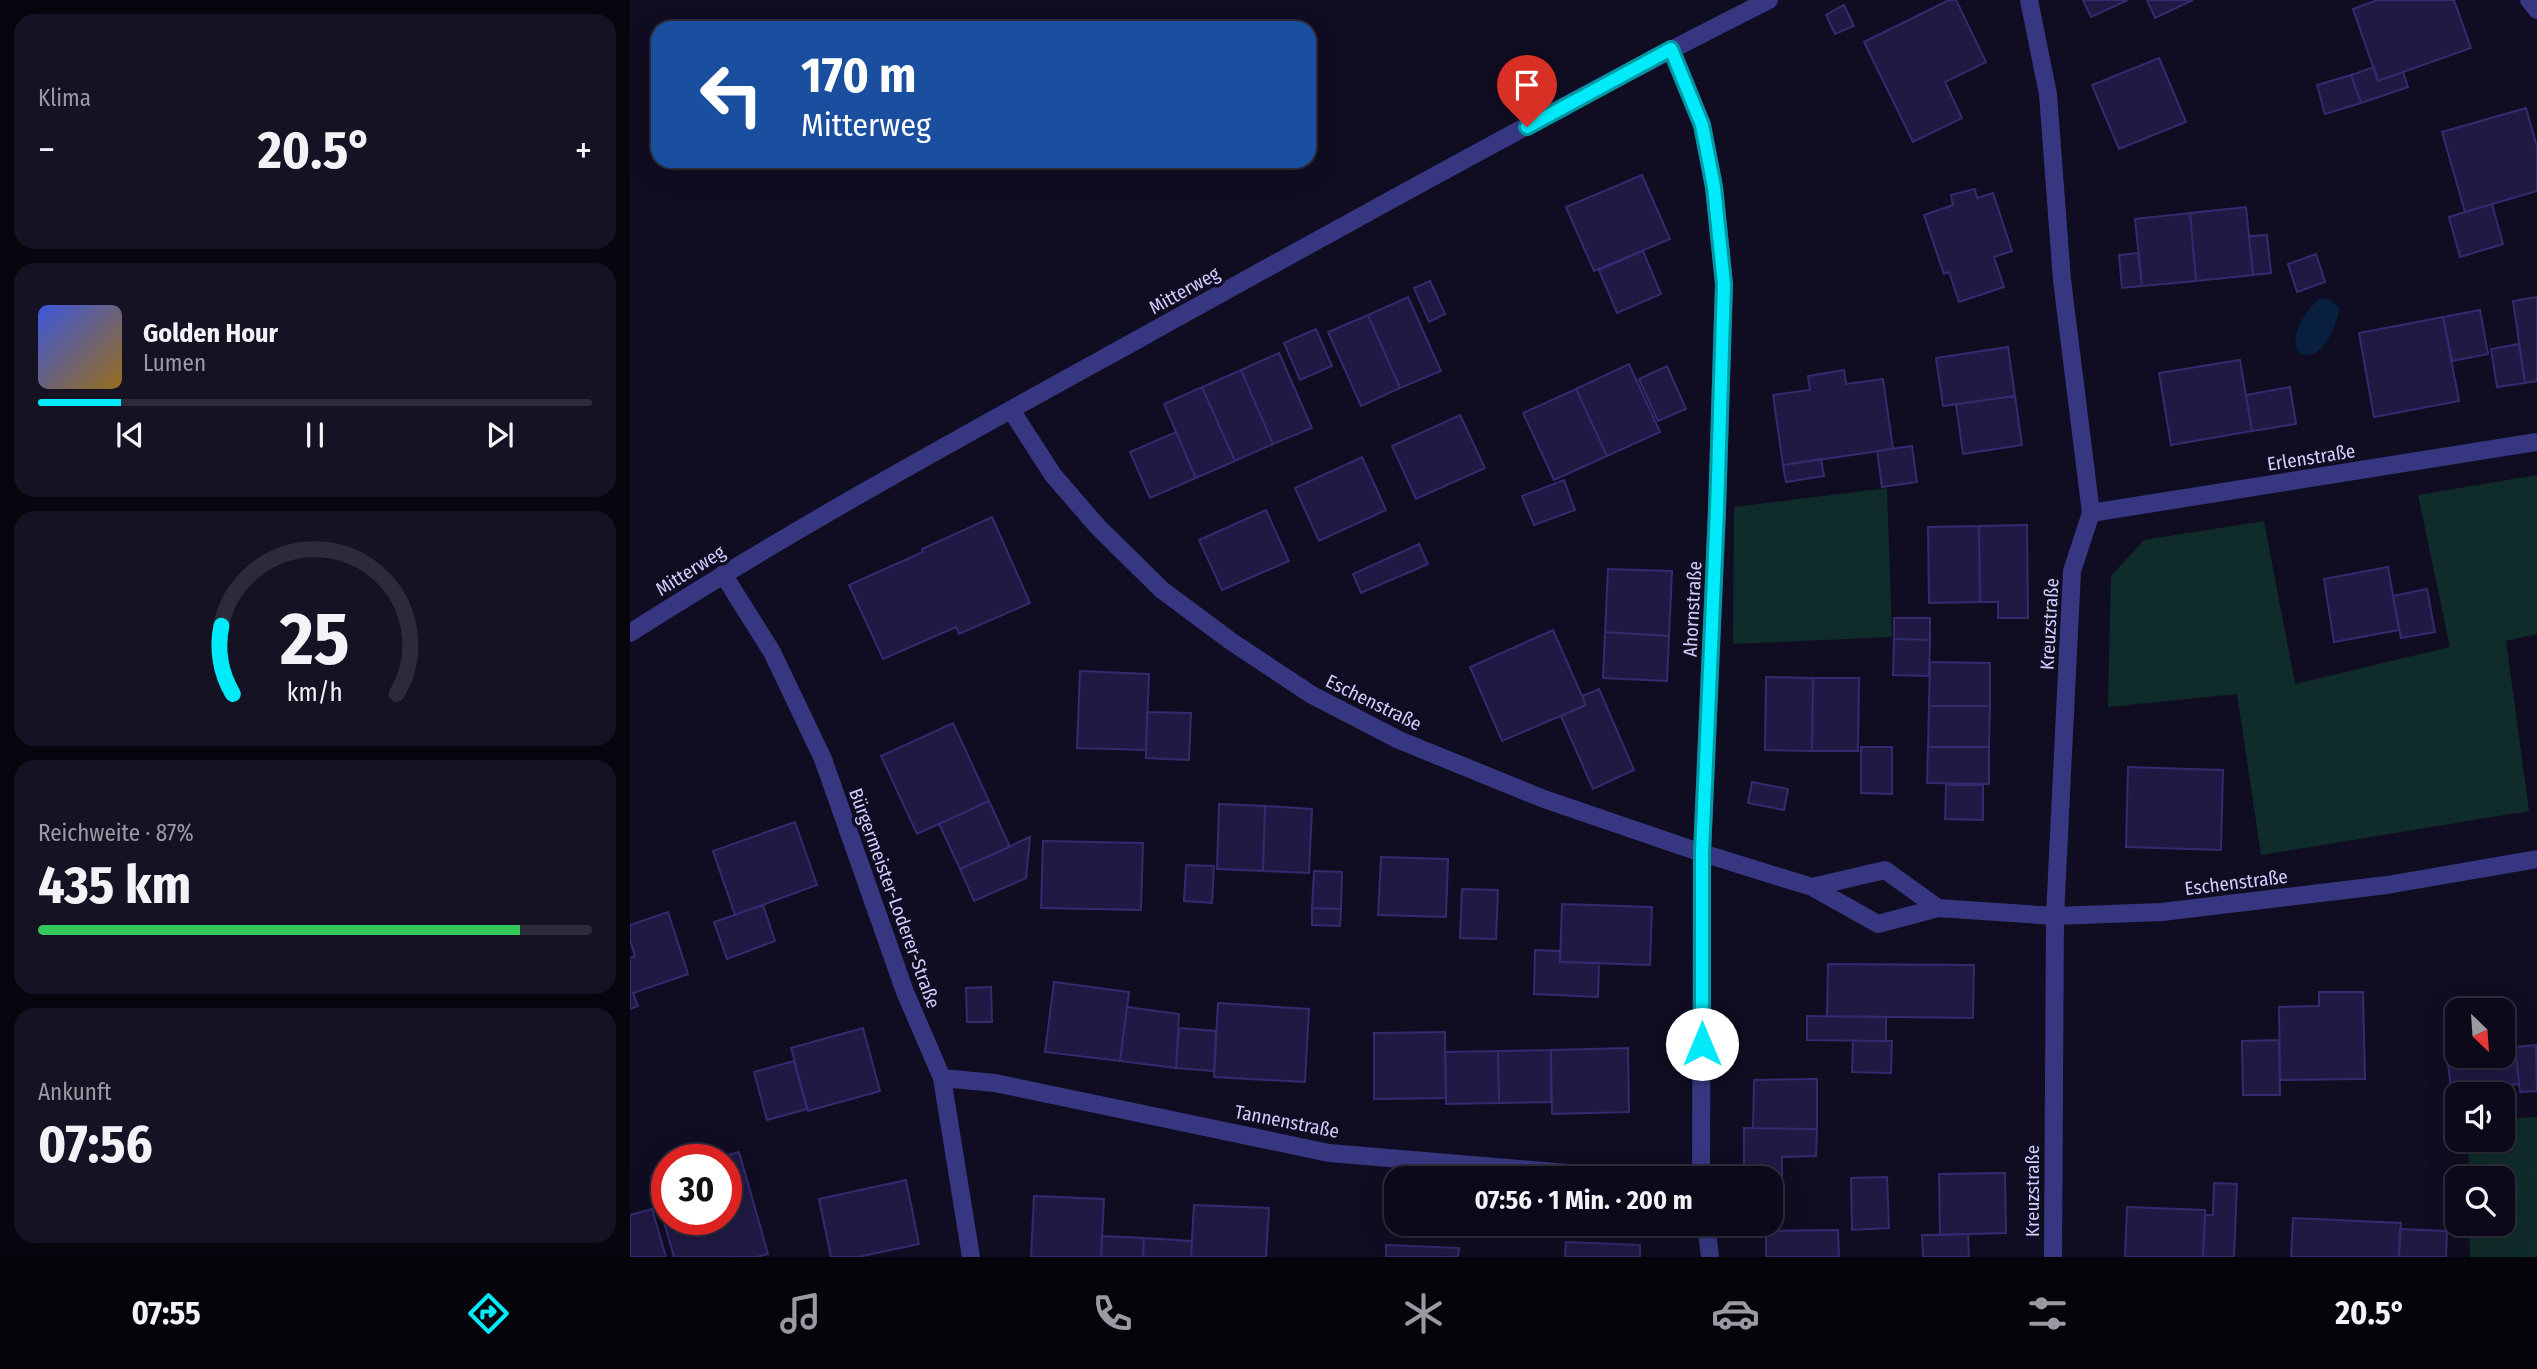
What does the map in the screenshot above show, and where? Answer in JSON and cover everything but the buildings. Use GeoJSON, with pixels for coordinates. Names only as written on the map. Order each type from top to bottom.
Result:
{"type":"FeatureCollection","features":[{"type":"Feature","properties":{"kind":"street","name":"Mitterweg"},"geometry":{"type":"LineString","coordinates":[[630,633],[723,574],[1011,410],[1359,217],[1671,49],[1769,0]]}},
{"type":"Feature","properties":{"kind":"street","name":"Kreuzstraße"},"geometry":{"type":"LineString","coordinates":[[2029,0],[2048,94],[2062,280],[2091,513],[2072,571],[2055,916],[2053,1257]]}},
{"type":"Feature","properties":{"kind":"street"},"geometry":{"type":"LineString","coordinates":[[2529,0],[2537,10]]}},
{"type":"Feature","properties":{"kind":"street","name":"Ahornstraße"},"geometry":{"type":"LineString","coordinates":[[1671,49],[1702,125],[1714,187],[1724,284],[1717,524],[1702,853],[1701,1166]]}},
{"type":"Feature","properties":{"kind":"street","name":"Eschenstraße"},"geometry":{"type":"LineString","coordinates":[[1011,410],[1053,475],[1098,527],[1161,590],[1232,642],[1312,695],[1399,740],[1462,766],[1544,799],[1812,887],[1878,924],[1938,908],[2055,916],[2162,912],[2387,886],[2537,859]]}},
{"type":"Feature","properties":{"kind":"street","name":"Erlenstraße"},"geometry":{"type":"LineString","coordinates":[[2091,513],[2537,442]]}},
{"type":"Feature","properties":{"kind":"street","name":"Bürgermeister-Loderer-Straße"},"geometry":{"type":"LineString","coordinates":[[723,574],[772,652],[823,759],[905,992],[942,1078],[971,1257]]}},
{"type":"Feature","properties":{"kind":"street"},"geometry":{"type":"LineString","coordinates":[[1812,887],[1885,870],[1938,908]]}},
{"type":"Feature","properties":{"kind":"street","name":"Tannenstraße"},"geometry":{"type":"LineString","coordinates":[[942,1078],[995,1083],[1329,1153],[1484,1166]]}},
{"type":"Feature","properties":{"kind":"street"},"geometry":{"type":"LineString","coordinates":[[1708,1236],[1710,1257]]}},
{"type":"Feature","properties":{"kind":"green space"},"geometry":{"type":"Polygon","coordinates":[[[2537,475],[2537,634],[2506,641],[2529,811],[2261,855],[2237,694],[2108,707],[2111,576],[2144,540],[2264,521],[2295,684],[2450,647],[2418,495],[2537,475]]]}},
{"type":"Feature","properties":{"kind":"green space"},"geometry":{"type":"Polygon","coordinates":[[[1887,488],[1892,637],[1733,644],[1734,507],[1887,488]]]}},
{"type":"Feature","properties":{"kind":"green space"},"geometry":{"type":"Polygon","coordinates":[[[2537,1117],[2537,1257],[2470,1257],[2469,1236],[2515,1236],[2515,1166],[2469,1166],[2468,1152],[2515,1152],[2515,1118],[2537,1117]]]}},
{"type":"Feature","properties":{"kind":"water"},"geometry":{"type":"Polygon","coordinates":[[[2321,298],[2331,300],[2339,308],[2336,320],[2323,347],[2312,354],[2301,355],[2296,340],[2299,324],[2321,298]]]}},
{"type":"Feature","properties":{"kind":"route"},"geometry":{"type":"LineString","coordinates":[[1527,127],[1671,49],[1702,125],[1714,187],[1724,284],[1723,376],[1702,853],[1702,1044]]}}]}
